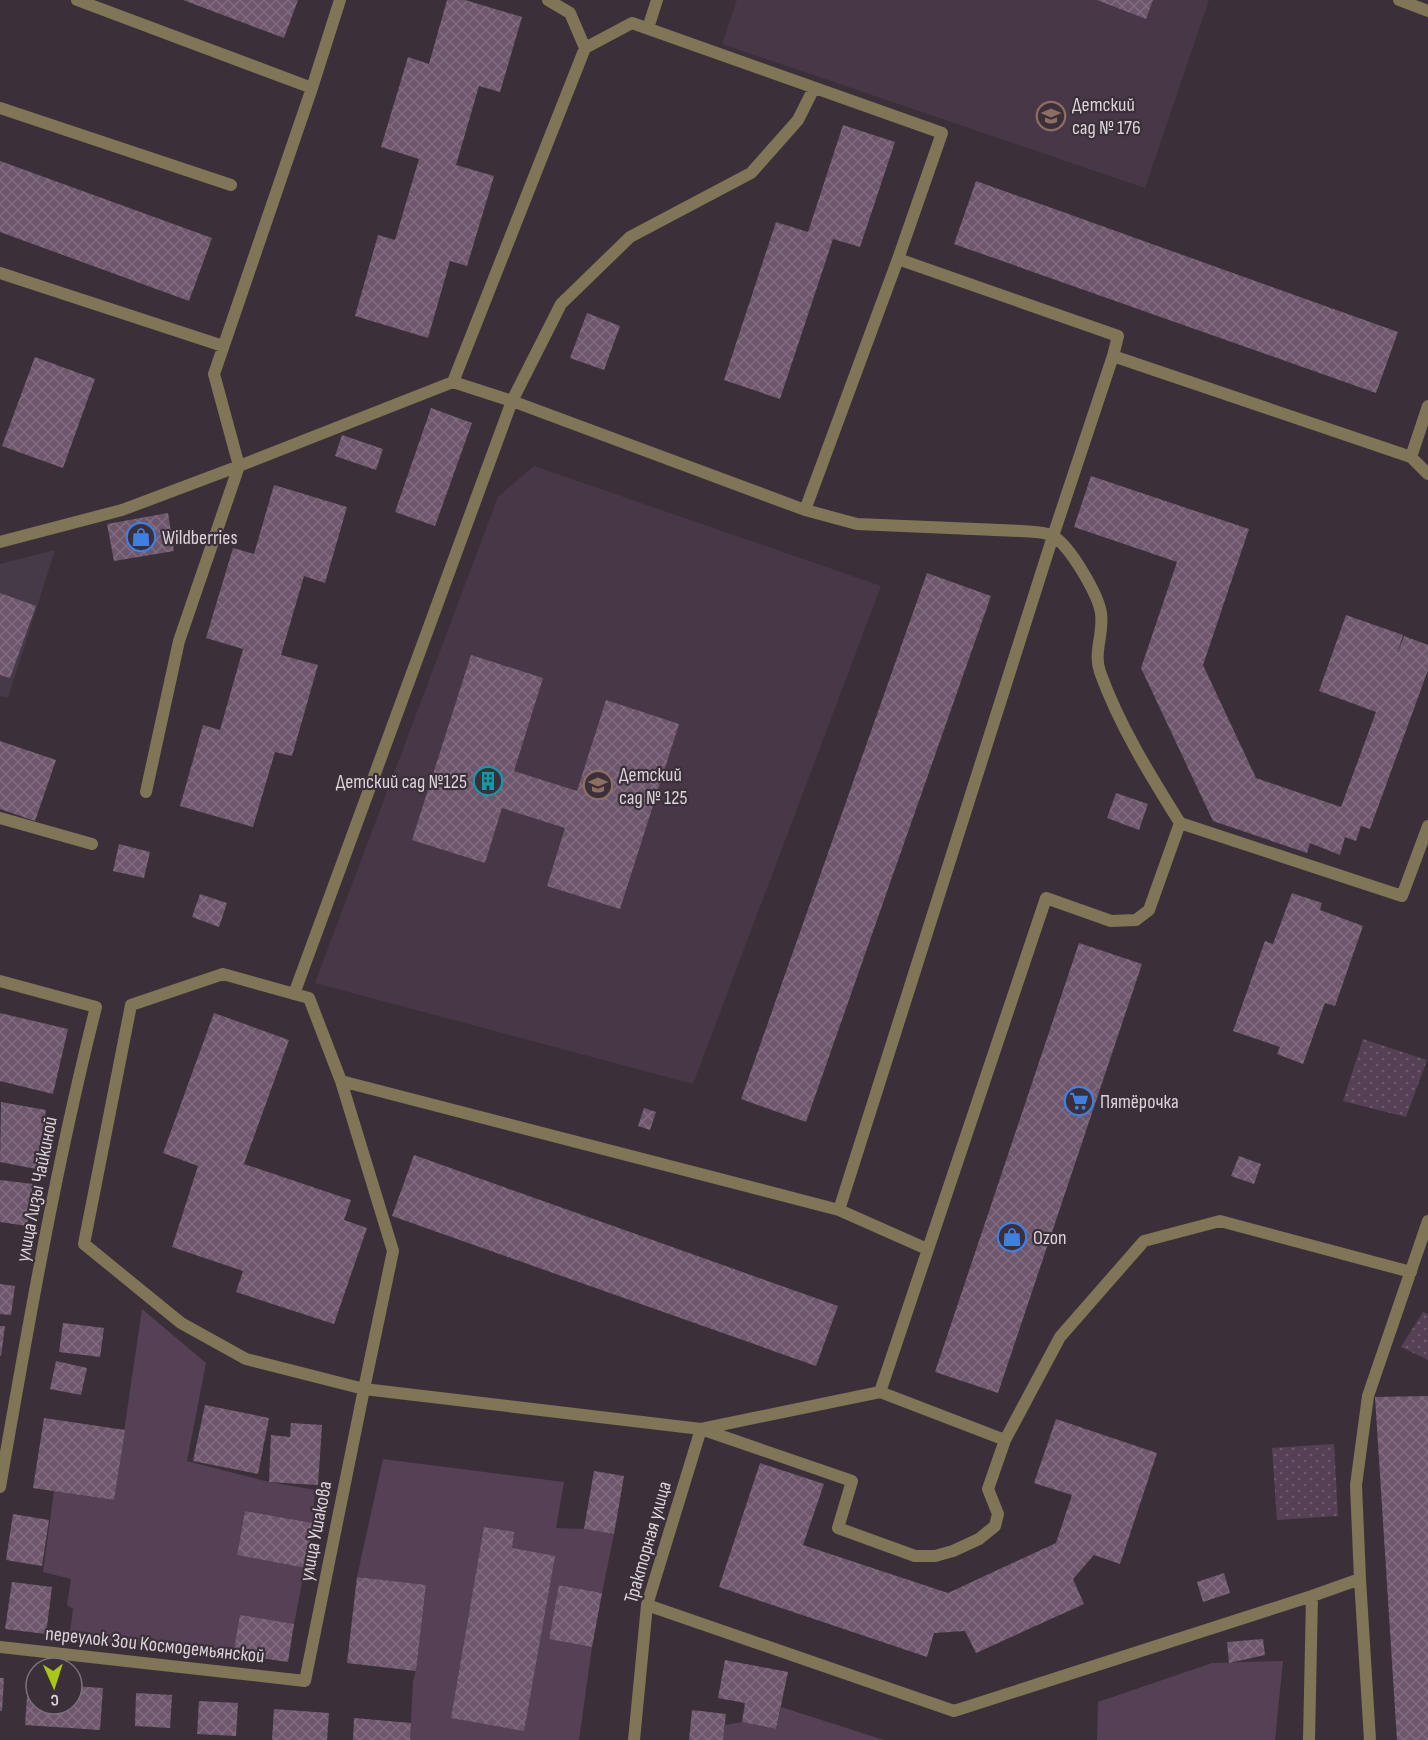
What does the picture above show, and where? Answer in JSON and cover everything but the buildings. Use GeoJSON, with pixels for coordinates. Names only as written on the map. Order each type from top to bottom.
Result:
{"type":"FeatureCollection","features":[{"type":"Feature","properties":{"kind":"street"},"geometry":{"type":"LineString","coordinates":[[77,0],[312,88]]}},
{"type":"Feature","properties":{"kind":"street"},"geometry":{"type":"LineString","coordinates":[[146,792],[179,641],[239,466],[214,375],[340,0]]}},
{"type":"Feature","properties":{"kind":"street"},"geometry":{"type":"LineString","coordinates":[[548,0],[570,12],[585,48]]}},
{"type":"Feature","properties":{"kind":"street"},"geometry":{"type":"LineString","coordinates":[[648,28],[657,0]]}},
{"type":"Feature","properties":{"kind":"street"},"geometry":{"type":"LineString","coordinates":[[1399,0],[1428,11]]}},
{"type":"Feature","properties":{"kind":"street"},"geometry":{"type":"LineString","coordinates":[[453,382],[585,48],[632,22],[942,133],[805,510]]}},
{"type":"Feature","properties":{"kind":"street"},"geometry":{"type":"LineString","coordinates":[[814,88],[798,120],[751,173],[630,237],[561,304],[512,401],[294,994],[223,974],[131,1005],[84,1244],[181,1323],[246,1359],[364,1389],[701,1429],[852,1481],[838,1528],[915,1556],[935,1556],[953,1551],[979,1539],[995,1526],[998,1514],[988,1489],[1005,1440],[1060,1337],[1144,1241],[1220,1221],[1411,1272]]}},
{"type":"Feature","properties":{"kind":"street"},"geometry":{"type":"LineString","coordinates":[[0,108],[231,185]]}},
{"type":"Feature","properties":{"kind":"street"},"geometry":{"type":"LineString","coordinates":[[839,1210],[1119,336],[898,259]]}},
{"type":"Feature","properties":{"kind":"street"},"geometry":{"type":"LineString","coordinates":[[0,273],[223,346]]}},
{"type":"Feature","properties":{"kind":"street"},"geometry":{"type":"LineString","coordinates":[[1113,356],[1411,456],[1428,474]]}},
{"type":"Feature","properties":{"kind":"street"},"geometry":{"type":"LineString","coordinates":[[0,542],[122,510],[453,382],[512,401],[805,510],[857,524],[1040,532],[1053,537],[1068,549],[1095,598],[1101,613],[1096,652],[1099,669],[1150,775],[1180,823],[1402,896],[1428,826]]}},
{"type":"Feature","properties":{"kind":"street"},"geometry":{"type":"LineString","coordinates":[[1411,456],[1428,406]]}},
{"type":"Feature","properties":{"kind":"street"},"geometry":{"type":"LineString","coordinates":[[0,818],[92,844]]}},
{"type":"Feature","properties":{"kind":"street"},"geometry":{"type":"LineString","coordinates":[[880,1392],[1046,898],[1111,921],[1136,920],[1149,910],[1180,823]]}},
{"type":"Feature","properties":{"kind":"street","name":"улица Лизы Чайкиной"},"geometry":{"type":"LineString","coordinates":[[0,981],[96,1007],[81,1067],[28,1326],[0,1487]]}},
{"type":"Feature","properties":{"kind":"street","name":"улица Ушакова"},"geometry":{"type":"LineString","coordinates":[[294,994],[309,998],[341,1081],[393,1251],[305,1681]]}},
{"type":"Feature","properties":{"kind":"street"},"geometry":{"type":"LineString","coordinates":[[341,1081],[839,1210],[927,1249]]}},
{"type":"Feature","properties":{"kind":"street"},"geometry":{"type":"LineString","coordinates":[[1370,1740],[1356,1485],[1368,1396],[1411,1272],[1423,1252],[1428,1221]]}},
{"type":"Feature","properties":{"kind":"street"},"geometry":{"type":"LineString","coordinates":[[701,1429],[880,1392],[1005,1440]]}},
{"type":"Feature","properties":{"kind":"street","name":"Тракторная улица"},"geometry":{"type":"LineString","coordinates":[[634,1740],[647,1605],[701,1429]]}},
{"type":"Feature","properties":{"kind":"street"},"geometry":{"type":"LineString","coordinates":[[647,1605],[954,1710],[1312,1596],[1360,1578]]}},
{"type":"Feature","properties":{"kind":"street"},"geometry":{"type":"LineString","coordinates":[[1309,1740],[1312,1596]]}},
{"type":"Feature","properties":{"kind":"street","name":"переулок Зои Космодемьянской"},"geometry":{"type":"LineString","coordinates":[[0,1647],[305,1681]]}},
{"type":"Feature","properties":{"kind":"shaded area","name":"Детский сад № 176"},"geometry":{"type":"Polygon","coordinates":[[[737,0],[1209,0],[1145,188],[722,44],[737,0]]]}},
{"type":"Feature","properties":{"kind":"shaded area","name":"Детский сад № 125"},"geometry":{"type":"Polygon","coordinates":[[[534,466],[881,586],[693,1084],[315,983],[498,497],[534,466]]]}},
{"type":"Feature","properties":{"kind":"shaded area"},"geometry":{"type":"Polygon","coordinates":[[[55,550],[8,698],[0,696],[0,564],[55,550]]]}},
{"type":"Feature","properties":{"kind":"shaded area"},"geometry":{"type":"Polygon","coordinates":[[[1363,1039],[1427,1060],[1406,1117],[1343,1101],[1363,1039]]]}},
{"type":"Feature","properties":{"kind":"shaded area"},"geometry":{"type":"Polygon","coordinates":[[[142,1309],[206,1363],[187,1461],[269,1482],[315,1490],[313,1523],[245,1511],[237,1555],[305,1568],[294,1624],[240,1616],[233,1654],[69,1639],[73,1609],[67,1605],[71,1579],[43,1572],[54,1491],[114,1500],[142,1309]]]}},
{"type":"Feature","properties":{"kind":"shaded area"},"geometry":{"type":"Polygon","coordinates":[[[1423,1312],[1428,1314],[1428,1360],[1401,1347],[1423,1312]]]}},
{"type":"Feature","properties":{"kind":"shaded area"},"geometry":{"type":"Polygon","coordinates":[[[1334,1444],[1338,1516],[1277,1520],[1272,1448],[1334,1444]]]}},
{"type":"Feature","properties":{"kind":"shaded area"},"geometry":{"type":"Polygon","coordinates":[[[383,1459],[564,1482],[556,1528],[584,1529],[614,1534],[602,1593],[560,1585],[549,1638],[592,1647],[579,1740],[410,1740],[413,1681],[426,1586],[357,1577],[383,1459]]]}},
{"type":"Feature","properties":{"kind":"shaded area"},"geometry":{"type":"Polygon","coordinates":[[[1283,1661],[1275,1740],[1097,1740],[1098,1702],[1212,1663],[1283,1661]]]}},
{"type":"Feature","properties":{"kind":"shaded area"},"geometry":{"type":"Polygon","coordinates":[[[781,1707],[884,1740],[723,1740],[725,1725],[742,1722],[776,1729],[781,1707]]]}},
{"type":"Feature","properties":{"kind":"place","name":"Детский сад № 176"},"geometry":{"type":"Point","coordinates":[1051,116]}},
{"type":"Feature","properties":{"kind":"place","name":"Wildberries"},"geometry":{"type":"Point","coordinates":[141,537]}},
{"type":"Feature","properties":{"kind":"place","name":"Детский сад №125"},"geometry":{"type":"Point","coordinates":[488,781]}},
{"type":"Feature","properties":{"kind":"place","name":"Детский сад № 125"},"geometry":{"type":"Point","coordinates":[598,785]}},
{"type":"Feature","properties":{"kind":"place","name":"Пятёрочка"},"geometry":{"type":"Point","coordinates":[1079,1101]}},
{"type":"Feature","properties":{"kind":"place","name":"Ozon"},"geometry":{"type":"Point","coordinates":[1012,1237]}}]}
